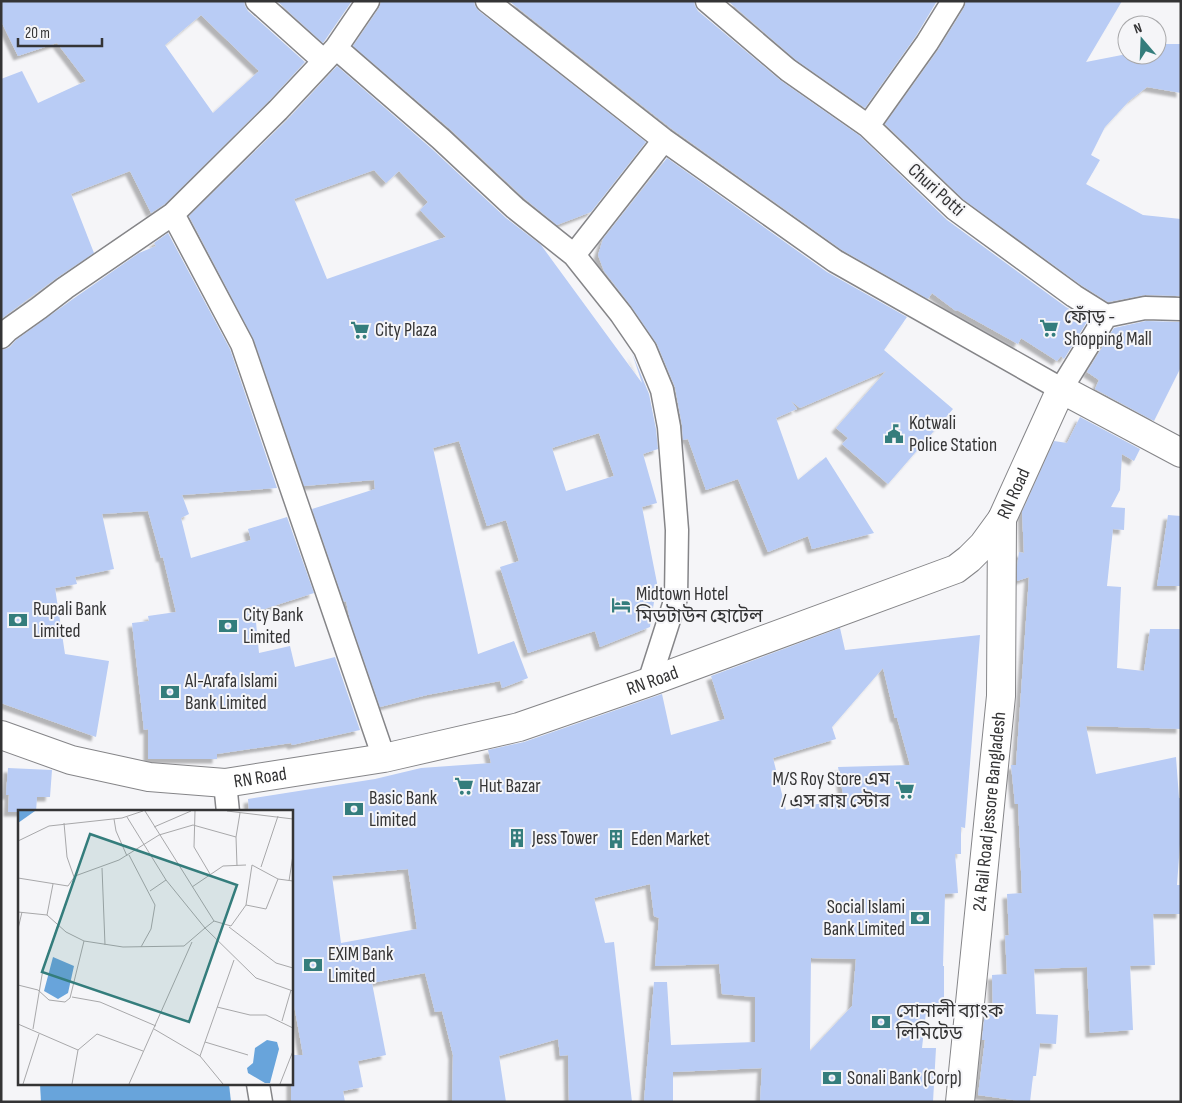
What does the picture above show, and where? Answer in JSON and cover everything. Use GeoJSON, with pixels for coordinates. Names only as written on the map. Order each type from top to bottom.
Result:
{"type":"FeatureCollection","features":[{"type":"Feature","properties":{"kind":"main road"},"geometry":{"type":"LineString","coordinates":[[1061,389],[1181,453]]}},
{"type":"Feature","properties":{"kind":"main road","name":"RN Road"},"geometry":{"type":"LineString","coordinates":[[1,735],[71,760],[149,777],[225,783],[384,758],[519,727],[649,682],[956,570],[984,545],[1002,520],[1061,389]]}},
{"type":"Feature","properties":{"kind":"main road","name":"24 Rail Road jessore Bangladesh"},"geometry":{"type":"LineString","coordinates":[[960,1102],[1001,696],[1002,520]]}},
{"type":"Feature","properties":{"kind":"street"},"geometry":{"type":"LineString","coordinates":[[256,1],[330,54],[442,139],[515,208],[574,255],[621,314],[645,349],[662,390],[670,427],[678,530],[676,598],[649,682]]}},
{"type":"Feature","properties":{"kind":"street"},"geometry":{"type":"LineString","coordinates":[[1,337],[65,288],[173,214],[278,110],[330,54],[368,1]]}},
{"type":"Feature","properties":{"kind":"street"},"geometry":{"type":"LineString","coordinates":[[486,1],[664,140],[835,261],[1061,389],[1106,316],[1145,308],[1181,310]]}},
{"type":"Feature","properties":{"kind":"street","name":"Churi Potti"},"geometry":{"type":"LineString","coordinates":[[707,1],[788,70],[868,126],[955,209],[1074,296],[1106,316]]}},
{"type":"Feature","properties":{"kind":"street"},"geometry":{"type":"LineString","coordinates":[[868,126],[927,43],[953,1]]}},
{"type":"Feature","properties":{"kind":"street"},"geometry":{"type":"LineString","coordinates":[[574,255],[664,140]]}},
{"type":"Feature","properties":{"kind":"street"},"geometry":{"type":"LineString","coordinates":[[173,214],[242,344],[384,758]]}},
{"type":"Feature","properties":{"kind":"street"},"geometry":{"type":"LineString","coordinates":[[225,783],[228,810]]}},
{"type":"Feature","properties":{"kind":"street"},"geometry":{"type":"LineString","coordinates":[[258,1086],[260,1102]]}},
{"type":"Feature","properties":{"kind":"water"},"geometry":{"type":"Polygon","coordinates":[[[40,1086],[229,1086],[231,1102],[41,1102],[40,1086]]]}},
{"type":"Feature","properties":{"kind":"building"},"geometry":{"type":"Polygon","coordinates":[[[1,1],[244,1],[248,11],[305,62],[269,101],[165,204],[151,213],[130,171],[71,194],[94,253],[1,319],[1,79],[22,71],[38,103],[86,81],[57,43],[18,56],[1,21],[1,1]],[[201,15],[165,45],[213,113],[259,71],[201,15]]]}},
{"type":"Feature","properties":{"kind":"building"},"geometry":{"type":"Polygon","coordinates":[[[277,1],[352,1],[323,43],[277,1]]]}},
{"type":"Feature","properties":{"kind":"building"},"geometry":{"type":"Polygon","coordinates":[[[381,1],[474,1],[479,11],[646,142],[591,212],[557,225],[524,198],[450,129],[353,46],[379,8],[381,1]]]}},
{"type":"Feature","properties":{"kind":"building"},"geometry":{"type":"Polygon","coordinates":[[[509,1],[694,1],[698,11],[780,80],[860,136],[947,220],[1066,307],[1088,320],[1064,359],[1061,356],[1057,361],[1021,338],[1018,344],[956,311],[932,293],[928,299],[842,250],[672,129],[509,1]]]}},
{"type":"Feature","properties":{"kind":"building"},"geometry":{"type":"Polygon","coordinates":[[[728,1],[937,1],[916,36],[865,108],[796,60],[728,1]]]}},
{"type":"Feature","properties":{"kind":"building"},"geometry":{"type":"Polygon","coordinates":[[[966,1],[1122,1],[1086,62],[1117,56],[1117,65],[1167,65],[1167,44],[1181,44],[1181,93],[1147,87],[1129,101],[1105,127],[1091,155],[1100,160],[1086,184],[1143,215],[1181,219],[1181,296],[1145,295],[1108,302],[1081,285],[963,199],[885,124],[938,50],[964,8],[966,1]]]}},
{"type":"Feature","properties":{"kind":"building"},"geometry":{"type":"Polygon","coordinates":[[[337,66],[432,149],[506,218],[541,245],[642,383],[632,353],[649,394],[658,449],[643,454],[657,503],[642,507],[657,583],[650,627],[600,647],[595,631],[528,653],[500,567],[519,561],[506,520],[487,526],[459,441],[433,448],[478,654],[514,641],[528,678],[502,688],[500,681],[427,695],[380,707],[350,620],[346,601],[344,602],[312,509],[375,489],[374,480],[304,486],[254,340],[189,216],[288,119],[337,66]],[[374,170],[294,199],[327,279],[446,237],[420,210],[428,202],[399,171],[386,183],[374,170]],[[599,433],[552,448],[566,491],[614,476],[599,433]]]}},
{"type":"Feature","properties":{"kind":"building"},"geometry":{"type":"Polygon","coordinates":[[[667,158],[827,272],[907,317],[884,350],[953,409],[888,484],[842,444],[848,438],[836,428],[886,371],[800,408],[791,401],[797,409],[776,418],[798,480],[826,457],[874,533],[812,549],[808,536],[768,552],[738,479],[706,490],[688,439],[683,440],[675,387],[657,344],[604,271],[598,255],[603,239],[667,158]]]}},
{"type":"Feature","properties":{"kind":"building"},"geometry":{"type":"Polygon","coordinates":[[[168,233],[230,349],[277,488],[182,495],[189,514],[181,518],[191,558],[251,540],[248,529],[287,517],[314,593],[255,612],[259,653],[290,646],[295,667],[335,657],[360,730],[292,745],[291,743],[217,754],[217,759],[148,759],[148,729],[144,730],[132,623],[149,621],[148,616],[176,612],[163,557],[161,558],[148,511],[102,514],[114,569],[75,577],[77,584],[55,588],[65,654],[109,661],[96,737],[1,703],[1,350],[10,347],[16,340],[139,253],[156,246],[154,243],[168,233]]]}},
{"type":"Feature","properties":{"kind":"building"},"geometry":{"type":"Polygon","coordinates":[[[1146,321],[1181,322],[1181,367],[1154,421],[1095,389],[1099,380],[1087,372],[1114,328],[1146,321]]]}},
{"type":"Feature","properties":{"kind":"building"},"geometry":{"type":"Polygon","coordinates":[[[1080,417],[1140,449],[1134,461],[1122,454],[1120,490],[1111,507],[1125,508],[1124,530],[1113,529],[1107,586],[1121,587],[1117,668],[1144,671],[1150,629],[1181,629],[1181,729],[1086,726],[1096,774],[1176,757],[1179,798],[1181,798],[1177,885],[1181,885],[1181,914],[1153,914],[1155,965],[1130,966],[1133,1030],[1090,1033],[1087,967],[1034,969],[1036,1014],[1058,1015],[1056,1044],[1040,1043],[1036,1076],[1033,1076],[1030,1102],[1027,1102],[978,1095],[985,1040],[982,1040],[985,1012],[993,1012],[992,975],[1007,974],[1005,936],[1009,935],[1007,894],[1022,893],[1018,804],[1015,804],[1011,765],[1016,765],[1029,577],[1017,581],[1017,567],[1019,552],[1024,553],[1022,512],[1054,441],[1067,443],[1080,417]]]}},
{"type":"Feature","properties":{"kind":"building"},"geometry":{"type":"Polygon","coordinates":[[[1168,515],[1181,516],[1181,586],[1157,586],[1168,515]]]}},
{"type":"Feature","properties":{"kind":"building"},"geometry":{"type":"Polygon","coordinates":[[[840,628],[845,650],[980,635],[965,828],[961,827],[961,854],[955,854],[958,893],[945,894],[944,1003],[927,1003],[922,1048],[936,1048],[933,1102],[760,1102],[762,1068],[673,1072],[673,1102],[644,1102],[654,982],[667,982],[671,1045],[755,1042],[755,997],[722,994],[719,964],[655,966],[659,918],[654,916],[650,884],[594,898],[605,943],[614,942],[632,1102],[569,1102],[568,1055],[560,1056],[558,1039],[499,1056],[506,1102],[452,1102],[453,1055],[442,1011],[435,1012],[425,973],[372,983],[386,1055],[358,1061],[363,1087],[343,1091],[345,1102],[291,1102],[292,1055],[303,1055],[292,994],[292,810],[249,810],[248,799],[375,779],[421,768],[491,763],[488,750],[524,742],[662,694],[671,735],[725,719],[711,676],[840,628]],[[883,668],[832,727],[836,739],[773,758],[786,810],[844,799],[838,767],[910,765],[897,718],[895,718],[883,668]],[[408,869],[332,876],[341,943],[417,929],[408,869]],[[811,958],[810,1051],[852,1006],[856,959],[811,958]]]}},
{"type":"Feature","properties":{"kind":"building"},"geometry":{"type":"Polygon","coordinates":[[[8,768],[52,770],[50,797],[37,797],[36,810],[8,812],[9,795],[6,795],[8,768]]]}},
{"type":"Feature","properties":{"kind":"place","name":"ফোঁড় - Shopping Mall"},"geometry":{"type":"Point","coordinates":[1049,328]}},
{"type":"Feature","properties":{"kind":"place","name":"City Plaza"},"geometry":{"type":"Point","coordinates":[360,330]}},
{"type":"Feature","properties":{"kind":"place","name":"Kotwali Police Station"},"geometry":{"type":"Point","coordinates":[894,434]}},
{"type":"Feature","properties":{"kind":"place","name":"Midtown Hotel মিডটাউন হোটেল"},"geometry":{"type":"Point","coordinates":[621,605]}},
{"type":"Feature","properties":{"kind":"place","name":"Rupali Bank Limited"},"geometry":{"type":"Point","coordinates":[18,620]}},
{"type":"Feature","properties":{"kind":"place","name":"City Bank Limited"},"geometry":{"type":"Point","coordinates":[228,626]}},
{"type":"Feature","properties":{"kind":"place","name":"Al-Arafa Islami Bank Limited"},"geometry":{"type":"Point","coordinates":[170,692]}},
{"type":"Feature","properties":{"kind":"place","name":"Hut Bazar"},"geometry":{"type":"Point","coordinates":[464,786]}},
{"type":"Feature","properties":{"kind":"place","name":"M/S Roy Store এম / এস রায় স্টোর"},"geometry":{"type":"Point","coordinates":[905,790]}},
{"type":"Feature","properties":{"kind":"place","name":"Basic Bank Limited"},"geometry":{"type":"Point","coordinates":[354,809]}},
{"type":"Feature","properties":{"kind":"place","name":"Jess Tower"},"geometry":{"type":"Point","coordinates":[517,838]}},
{"type":"Feature","properties":{"kind":"place","name":"Eden Market"},"geometry":{"type":"Point","coordinates":[616,839]}},
{"type":"Feature","properties":{"kind":"place","name":"Social Islami Bank Limited"},"geometry":{"type":"Point","coordinates":[920,918]}},
{"type":"Feature","properties":{"kind":"place","name":"EXIM Bank Limited"},"geometry":{"type":"Point","coordinates":[313,965]}},
{"type":"Feature","properties":{"kind":"place","name":"সোনালী ব্যাংক লিমিটেড"},"geometry":{"type":"Point","coordinates":[881,1022]}},
{"type":"Feature","properties":{"kind":"place","name":"Sonali Bank (Corp)"},"geometry":{"type":"Point","coordinates":[832,1078]}}]}
